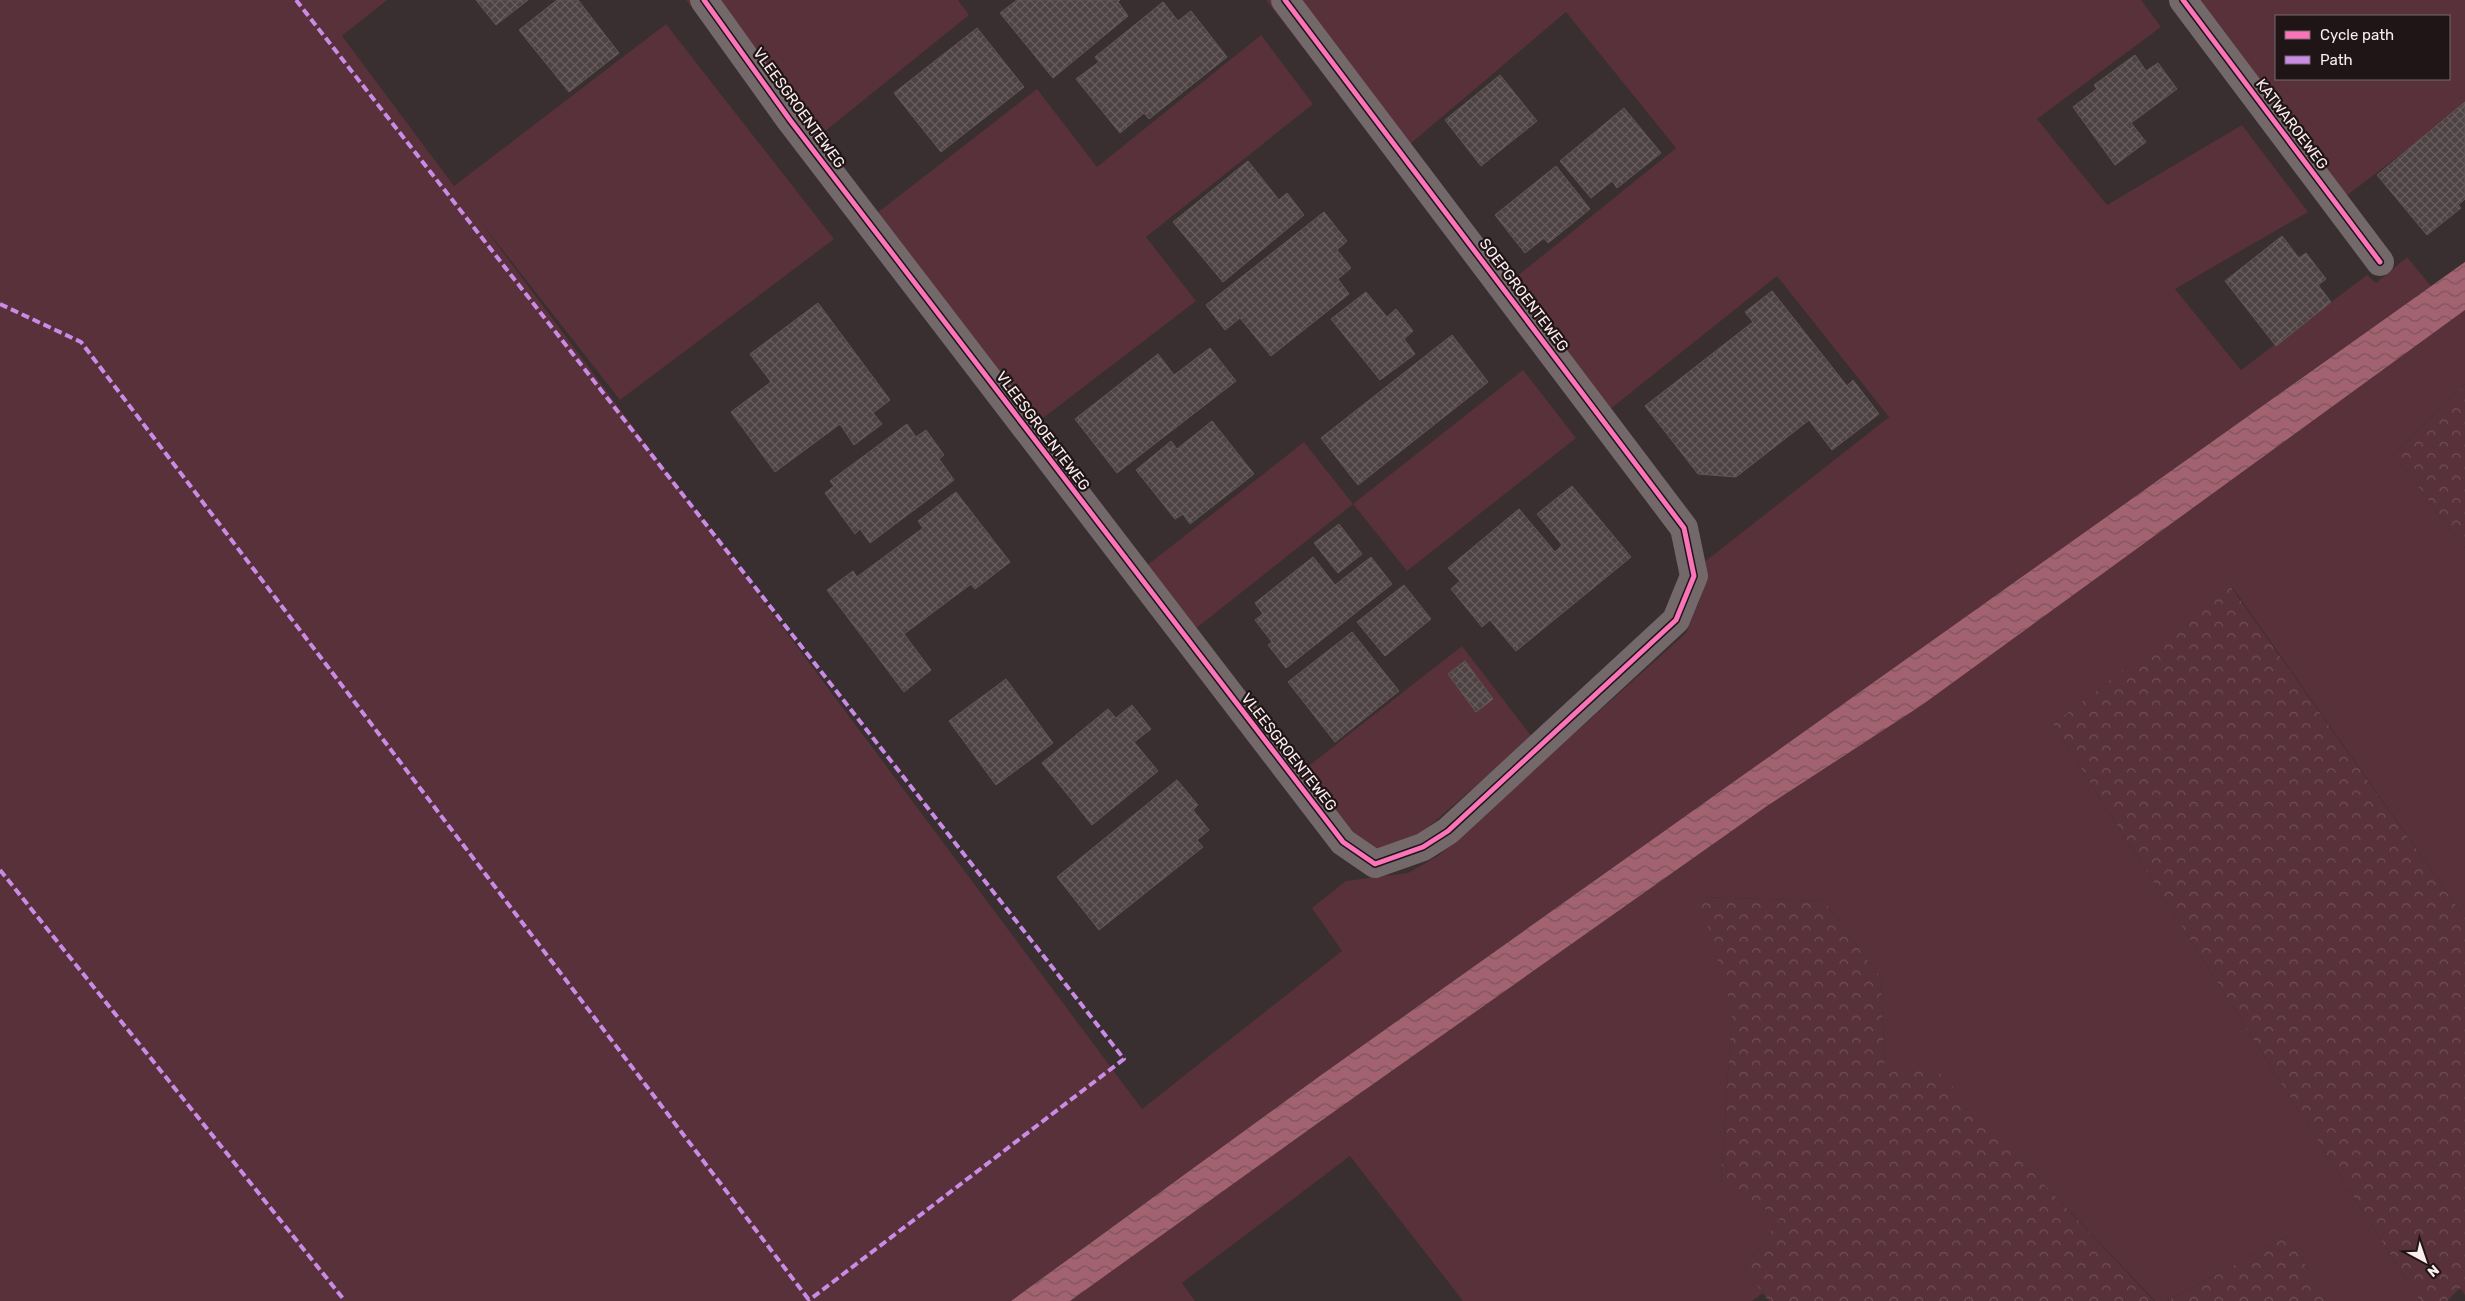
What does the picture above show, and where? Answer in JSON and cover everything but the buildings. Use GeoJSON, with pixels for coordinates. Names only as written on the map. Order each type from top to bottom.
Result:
{"type":"FeatureCollection","features":[{"type":"Feature","properties":{"kind":"street","name":"VLEESGROENTEWEG"},"geometry":{"type":"LineString","coordinates":[[704,0],[790,120],[1343,842],[1375,864],[1422,846],[1448,831],[1676,620]]}},
{"type":"Feature","properties":{"kind":"street","name":"SOEPGROENTEWEG"},"geometry":{"type":"LineString","coordinates":[[1285,0],[1684,528],[1694,576],[1676,620]]}},
{"type":"Feature","properties":{"kind":"street","name":"KATWAROEWEG"},"geometry":{"type":"LineString","coordinates":[[2183,0],[2380,262]]}},
{"type":"Feature","properties":{"kind":"green space"},"geometry":{"type":"Polygon","coordinates":[[[0,0],[387,0],[342,36],[454,186],[666,24],[834,239],[620,400],[479,220],[1142,1109],[1342,951],[1312,908],[1346,881],[1408,873],[1438,856],[1686,633],[1701,597],[1698,567],[1889,417],[1777,276],[1594,422],[1495,294],[1676,148],[1566,12],[1390,161],[1266,0],[2141,0],[2161,27],[2037,119],[2107,205],[2242,125],[2308,212],[2175,289],[2241,370],[2367,275],[2376,283],[2407,257],[2431,286],[1317,1078],[1011,1301],[0,1301],[0,0]]]}},
{"type":"Feature","properties":{"kind":"green space"},"geometry":{"type":"Polygon","coordinates":[[[686,0],[958,0],[969,15],[803,149],[686,0]]]}},
{"type":"Feature","properties":{"kind":"green space"},"geometry":{"type":"Polygon","coordinates":[[[2197,0],[2465,0],[2465,105],[2345,197],[2197,0]]]}},
{"type":"Feature","properties":{"kind":"green space"},"geometry":{"type":"Polygon","coordinates":[[[1261,35],[1313,104],[1146,237],[1196,301],[1021,435],[859,227],[1037,89],[1097,167],[1261,35]]]}},
{"type":"Feature","properties":{"kind":"green space"},"geometry":{"type":"Polygon","coordinates":[[[2465,310],[2465,384],[2394,455],[2465,548],[2465,918],[2232,587],[2053,724],[2420,1301],[2327,1301],[2288,1236],[2167,1301],[2155,1301],[1935,1069],[1885,1073],[1881,978],[1824,901],[1700,897],[1732,1011],[1721,1182],[1780,1218],[1744,1269],[1763,1293],[1752,1301],[1463,1301],[1350,1156],[1182,1283],[1195,1301],[1070,1301],[1318,1123],[1767,806],[1922,705],[2465,310]]]}},
{"type":"Feature","properties":{"kind":"green space"},"geometry":{"type":"Polygon","coordinates":[[[1523,370],[1576,438],[1407,571],[1353,504],[1523,370]]]}},
{"type":"Feature","properties":{"kind":"green space"},"geometry":{"type":"Polygon","coordinates":[[[2465,384],[2465,548],[2394,455],[2465,384]]]}},
{"type":"Feature","properties":{"kind":"green space"},"geometry":{"type":"Polygon","coordinates":[[[1304,442],[1353,504],[1180,641],[1131,578],[1304,442]]]}},
{"type":"Feature","properties":{"kind":"green space"},"geometry":{"type":"Polygon","coordinates":[[[2231,587],[2465,918],[2465,1295],[2460,1288],[2447,1301],[2420,1301],[2053,724],[2231,587]]]}},
{"type":"Feature","properties":{"kind":"green space"},"geometry":{"type":"Polygon","coordinates":[[[1462,646],[1532,737],[1403,849],[1368,854],[1283,786],[1462,646]]]}},
{"type":"Feature","properties":{"kind":"green space"},"geometry":{"type":"Polygon","coordinates":[[[1699,897],[1824,901],[1881,978],[1885,1073],[1935,1068],[2154,1301],[1769,1301],[1744,1269],[1780,1218],[1721,1183],[1732,1011],[1699,897]]]}},
{"type":"Feature","properties":{"kind":"green space"},"geometry":{"type":"Polygon","coordinates":[[[2288,1236],[2327,1301],[2167,1301],[2288,1236]]]}},
{"type":"Feature","properties":{"kind":"water"},"geometry":{"type":"Polygon","coordinates":[[[2465,262],[2465,310],[1922,705],[1767,806],[1318,1123],[1070,1301],[1011,1301],[1317,1078],[2465,262]]]}},
{"type":"Feature","properties":{"kind":"marked path"},"geometry":{"type":"LineString","coordinates":[[296,0],[1124,1059],[808,1301]]}},
{"type":"Feature","properties":{"kind":"marked path"},"geometry":{"type":"LineString","coordinates":[[0,304],[81,342],[809,1300]]}},
{"type":"Feature","properties":{"kind":"marked path"},"geometry":{"type":"LineString","coordinates":[[0,870],[345,1301]]}},
{"type":"Feature","properties":{"kind":"cycle path"},"geometry":{"type":"LineString","coordinates":[[704,0],[790,120],[1343,842],[1375,864],[1423,847],[1448,831],[1676,620],[1694,576],[1684,528],[1285,0]]}},
{"type":"Feature","properties":{"kind":"cycle path"},"geometry":{"type":"LineString","coordinates":[[2183,0],[2380,262]]}}]}
